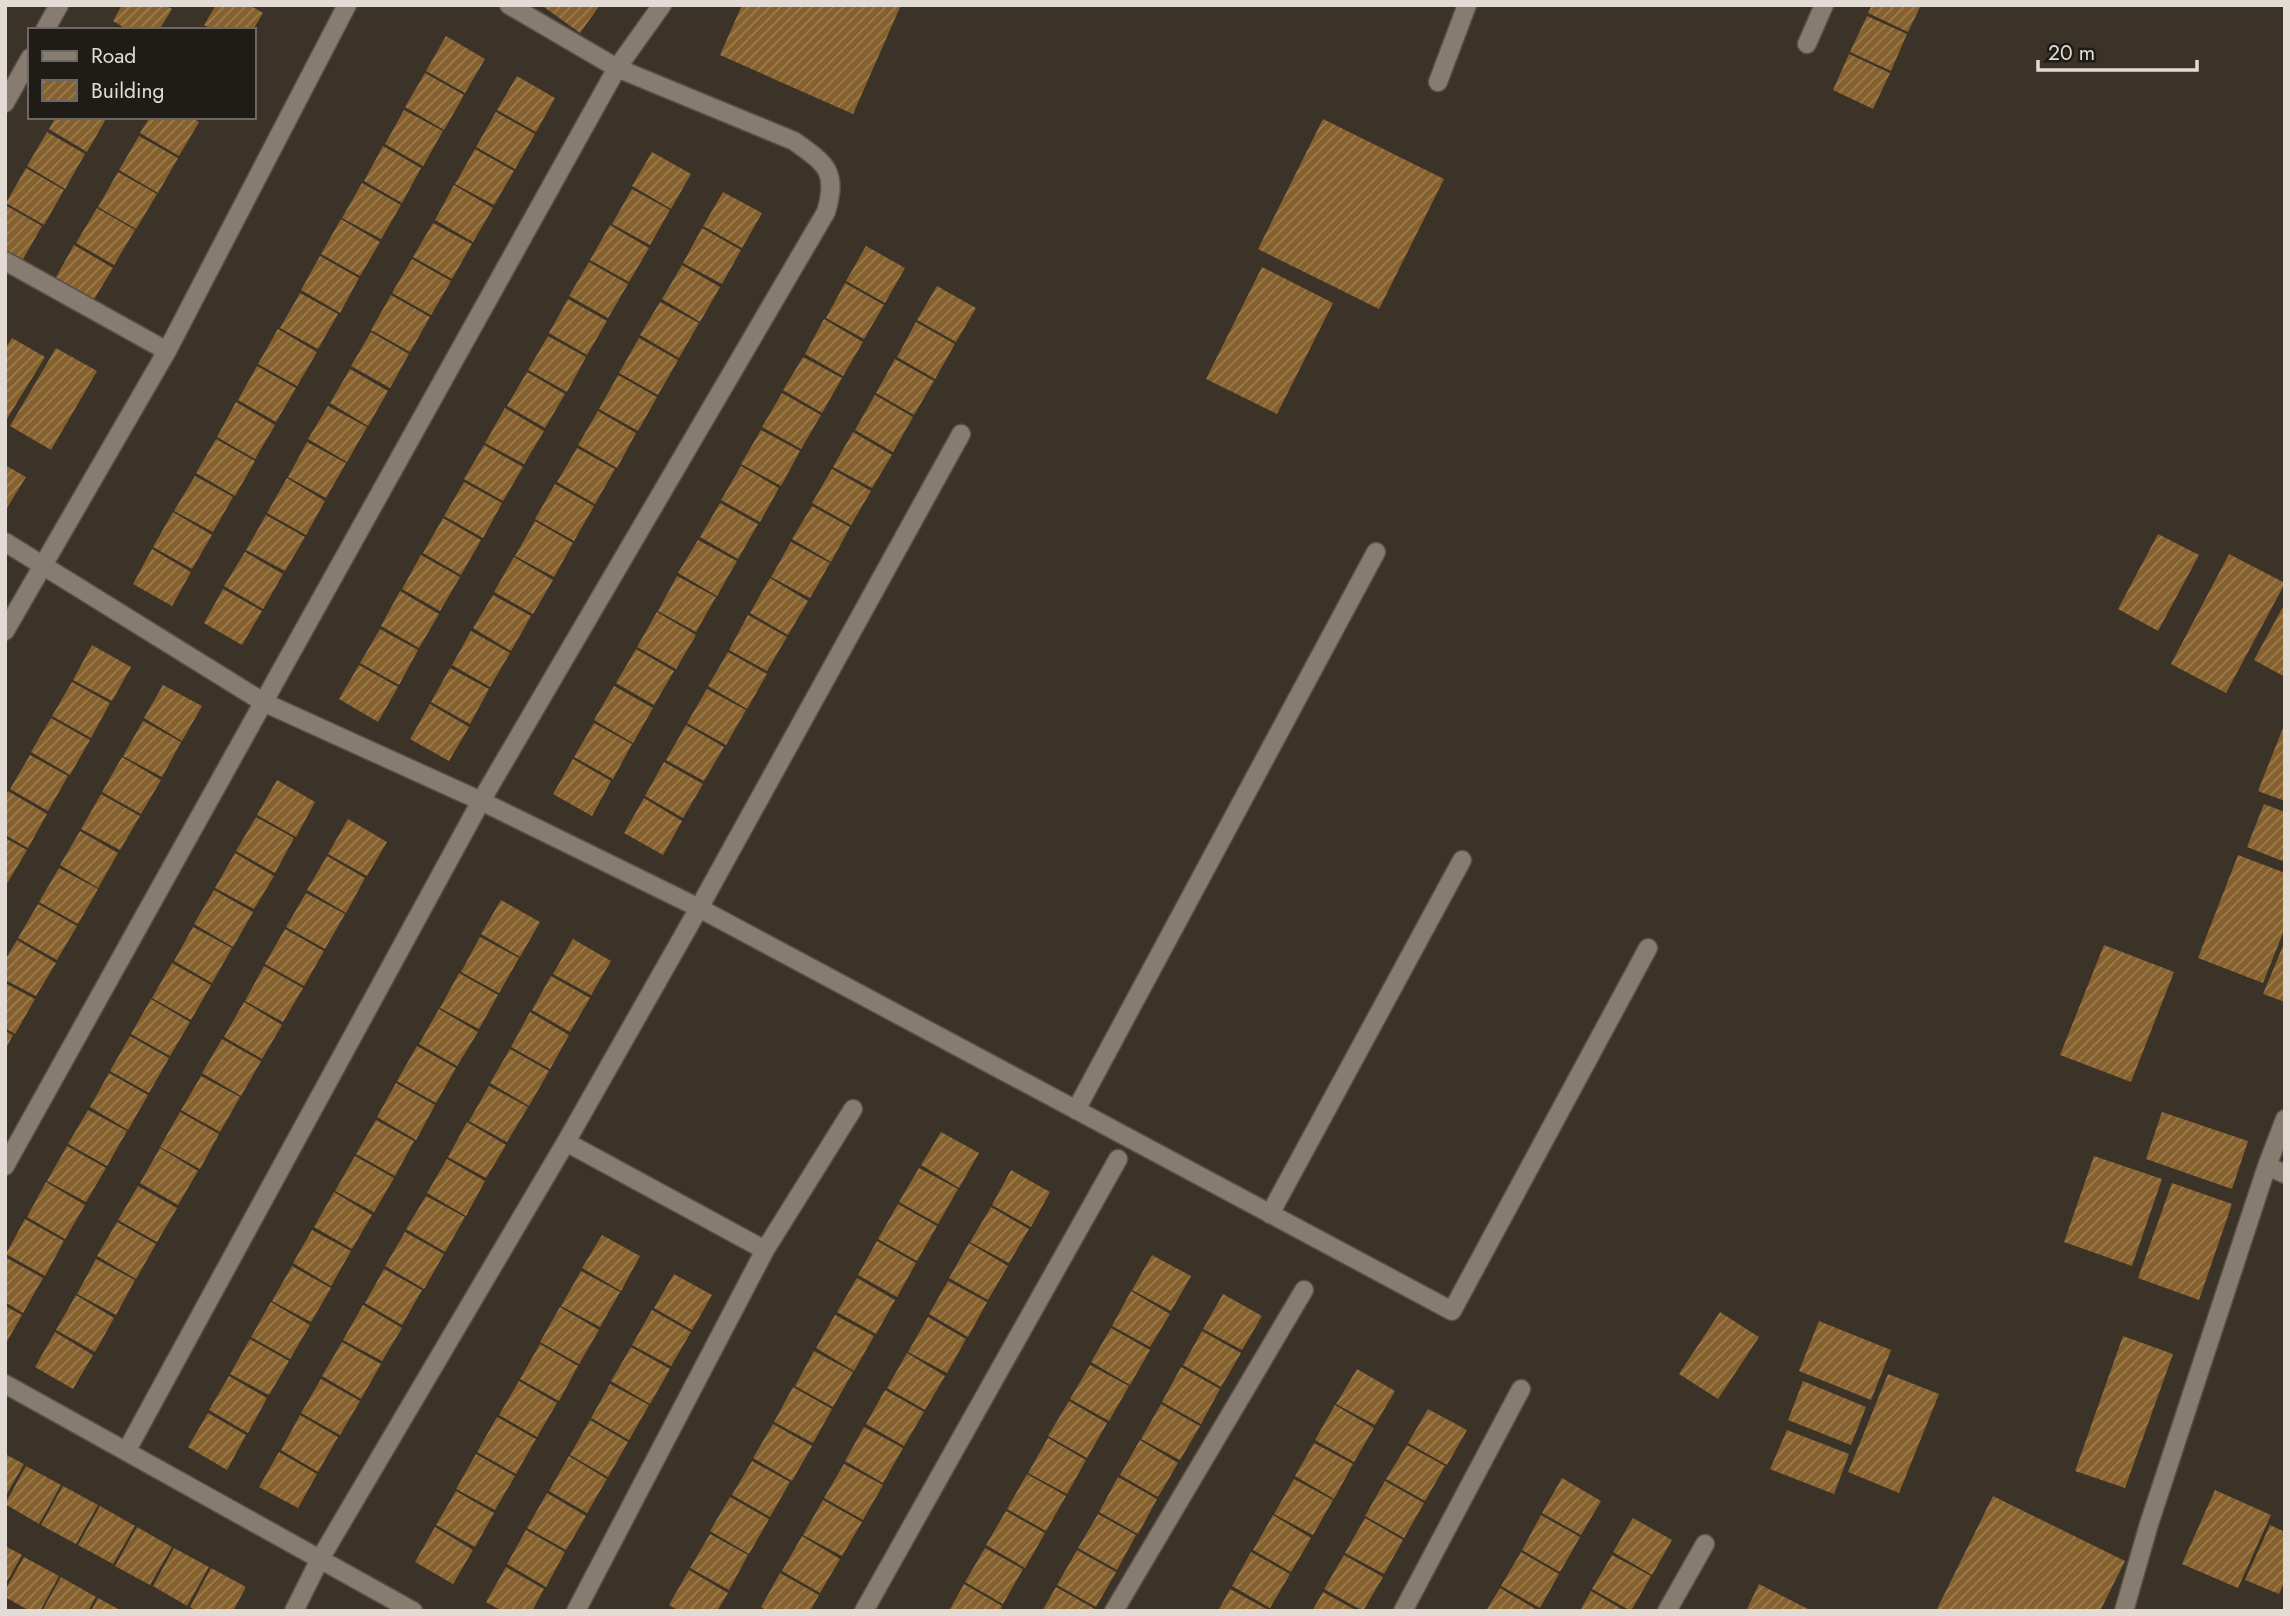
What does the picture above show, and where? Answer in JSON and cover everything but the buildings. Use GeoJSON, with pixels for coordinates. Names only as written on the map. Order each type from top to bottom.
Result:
{"type":"FeatureCollection","features":[{"type":"Feature","properties":{"kind":"street"},"geometry":{"type":"LineString","coordinates":[[5,631],[167,351],[347,5]]}},
{"type":"Feature","properties":{"kind":"street"},"geometry":{"type":"LineString","coordinates":[[127,1450],[481,802],[826,212],[831,195],[831,177],[819,159],[794,141],[617,68],[509,5]]}},
{"type":"Feature","properties":{"kind":"street"},"geometry":{"type":"LineString","coordinates":[[5,1166],[617,68],[662,5]]}},
{"type":"Feature","properties":{"kind":"street"},"geometry":{"type":"LineString","coordinates":[[1438,82],[1467,5]]}},
{"type":"Feature","properties":{"kind":"street"},"geometry":{"type":"LineString","coordinates":[[1807,44],[1824,5]]}},
{"type":"Feature","properties":{"kind":"street"},"geometry":{"type":"LineString","coordinates":[[46,28],[58,6]]}},
{"type":"Feature","properties":{"kind":"street"},"geometry":{"type":"LineString","coordinates":[[5,103],[28,62]]}},
{"type":"Feature","properties":{"kind":"street"},"geometry":{"type":"LineString","coordinates":[[5,261],[167,351]]}},
{"type":"Feature","properties":{"kind":"street"},"geometry":{"type":"LineString","coordinates":[[294,1611],[320,1559],[566,1142],[699,908],[961,434]]}},
{"type":"Feature","properties":{"kind":"street"},"geometry":{"type":"LineString","coordinates":[[5,542],[263,702],[481,802],[699,908],[1452,1311],[1648,948]]}},
{"type":"Feature","properties":{"kind":"street"},"geometry":{"type":"LineString","coordinates":[[1076,1110],[1376,552]]}},
{"type":"Feature","properties":{"kind":"street"},"geometry":{"type":"LineString","coordinates":[[1270,1214],[1462,860]]}},
{"type":"Feature","properties":{"kind":"street"},"geometry":{"type":"LineString","coordinates":[[576,1611],[765,1250],[853,1110]]}},
{"type":"Feature","properties":{"kind":"street"},"geometry":{"type":"LineString","coordinates":[[2124,1611],[2149,1524],[2285,1119]]}},
{"type":"Feature","properties":{"kind":"street"},"geometry":{"type":"LineString","coordinates":[[566,1142],[765,1250]]}},
{"type":"Feature","properties":{"kind":"street"},"geometry":{"type":"LineString","coordinates":[[864,1611],[1118,1159]]}},
{"type":"Feature","properties":{"kind":"street"},"geometry":{"type":"LineString","coordinates":[[2267,1167],[2285,1174]]}},
{"type":"Feature","properties":{"kind":"street"},"geometry":{"type":"LineString","coordinates":[[1114,1611],[1304,1290]]}},
{"type":"Feature","properties":{"kind":"street"},"geometry":{"type":"LineString","coordinates":[[5,1384],[413,1611]]}},
{"type":"Feature","properties":{"kind":"street"},"geometry":{"type":"LineString","coordinates":[[1403,1611],[1521,1389]]}},
{"type":"Feature","properties":{"kind":"street"},"geometry":{"type":"LineString","coordinates":[[1667,1611],[1705,1544]]}}]}
